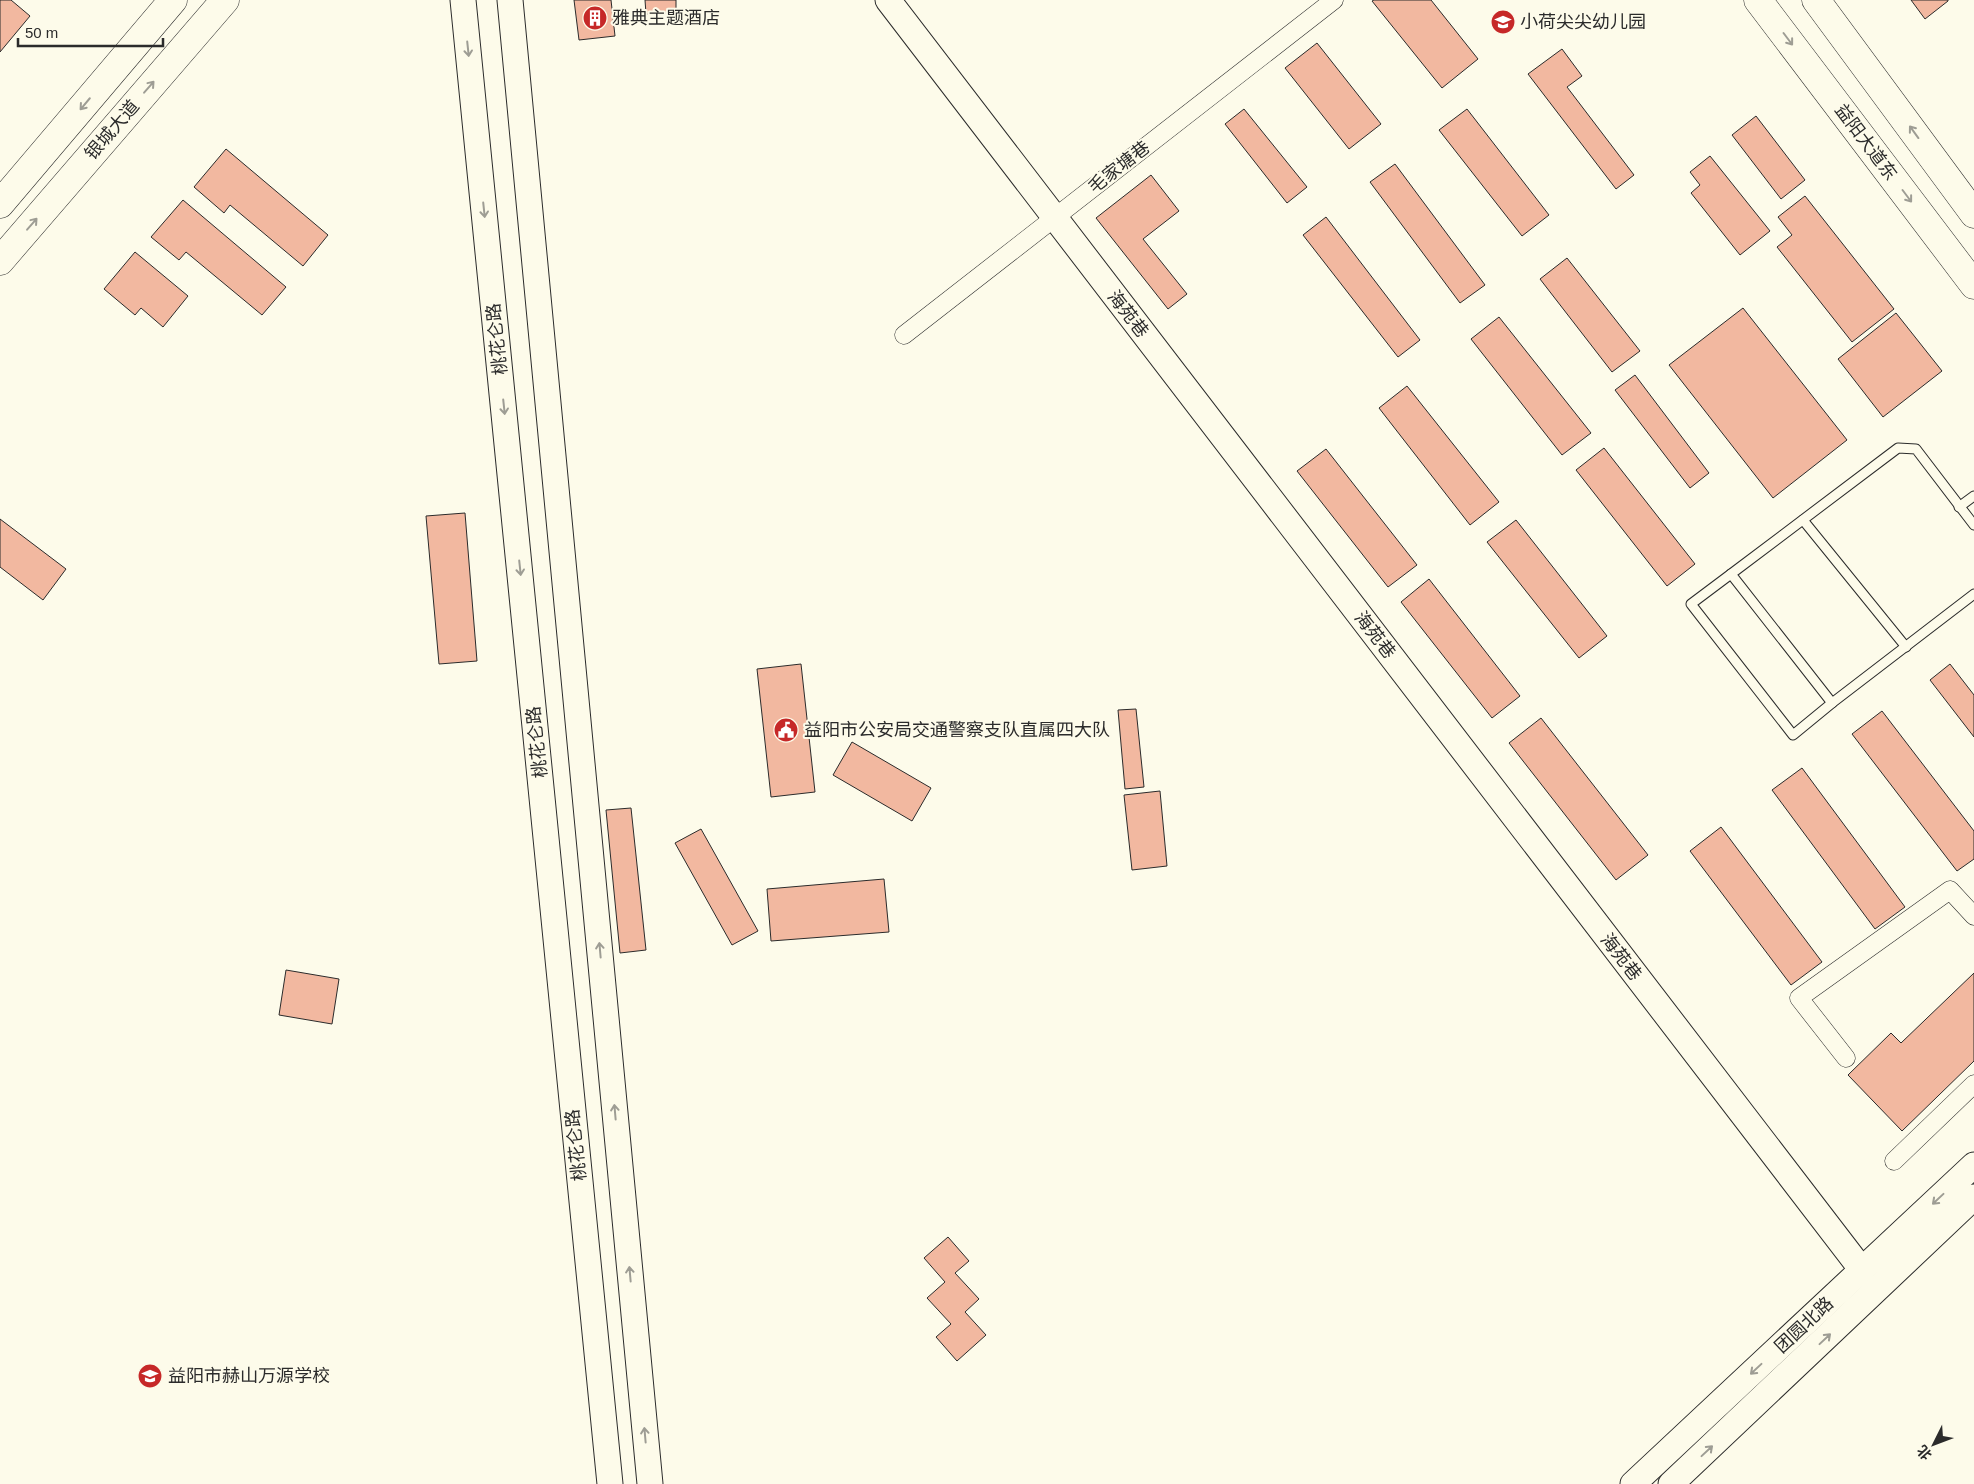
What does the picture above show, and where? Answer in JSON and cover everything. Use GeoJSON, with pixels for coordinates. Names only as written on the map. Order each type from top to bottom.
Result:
{"type":"FeatureCollection","features":[{"type":"Feature","properties":{"kind":"main road"},"geometry":{"type":"LineString","coordinates":[[0,204],[173,0]]}},
{"type":"Feature","properties":{"kind":"main road","name":"银城大道"},"geometry":{"type":"LineString","coordinates":[[0,261],[224,0]]}},
{"type":"Feature","properties":{"kind":"main road","name":"桃花仑路"},"geometry":{"type":"LineString","coordinates":[[463,0],[610,1484]]}},
{"type":"Feature","properties":{"kind":"main road"},"geometry":{"type":"LineString","coordinates":[[510,0],[650,1484]]}},
{"type":"Feature","properties":{"kind":"main road","name":"海苑巷"},"geometry":{"type":"LineString","coordinates":[[888,0],[1862,1270]]}},
{"type":"Feature","properties":{"kind":"main road","name":"益阳大道东"},"geometry":{"type":"LineString","coordinates":[[1758,0],[1974,285]]}},
{"type":"Feature","properties":{"kind":"main road"},"geometry":{"type":"LineString","coordinates":[[1816,0],[1974,214]]}},
{"type":"Feature","properties":{"kind":"main road","name":"团圆北路"},"geometry":{"type":"LineString","coordinates":[[1633,1484],[1974,1165]]}},
{"type":"Feature","properties":{"kind":"main road","name":"团圆北路"},"geometry":{"type":"LineString","coordinates":[[1671,1484],[1974,1197]]}},
{"type":"Feature","properties":{"kind":"street","name":"毛家塘巷"},"geometry":{"type":"LineString","coordinates":[[904,335],[1334,0]]}},
{"type":"Feature","properties":{"kind":"street"},"geometry":{"type":"LineString","coordinates":[[1846,1058],[1799,998],[1950,890],[1973,913]]}},
{"type":"Feature","properties":{"kind":"street"},"geometry":{"type":"LineString","coordinates":[[1894,1161],[1974,1084]]}},
{"type":"Feature","properties":{"kind":"lane"},"geometry":{"type":"LineString","coordinates":[[1974,525],[1916,448],[1898,448],[1691,604],[1793,735],[1974,594]]}},
{"type":"Feature","properties":{"kind":"lane"},"geometry":{"type":"LineString","coordinates":[[1959,507],[1974,496]]}},
{"type":"Feature","properties":{"kind":"lane"},"geometry":{"type":"LineString","coordinates":[[1803,520],[1906,647]]}},
{"type":"Feature","properties":{"kind":"lane"},"geometry":{"type":"LineString","coordinates":[[1731,574],[1832,703]]}},
{"type":"Feature","properties":{"kind":"building"},"geometry":{"type":"Polygon","coordinates":[[[0,0],[11,0],[30,16],[0,52],[0,0]]]}},
{"type":"Feature","properties":{"kind":"building","name":"雅典主题酒店"},"geometry":{"type":"Polygon","coordinates":[[[574,0],[611,0],[615,36],[579,40],[574,0]]]}},
{"type":"Feature","properties":{"kind":"building"},"geometry":{"type":"Polygon","coordinates":[[[645,0],[676,0],[676,13],[646,14],[645,0]]]}},
{"type":"Feature","properties":{"kind":"building"},"geometry":{"type":"Polygon","coordinates":[[[1431,0],[1478,59],[1442,88],[1372,1],[1431,0]]]}},
{"type":"Feature","properties":{"kind":"building"},"geometry":{"type":"Polygon","coordinates":[[[1911,0],[1948,0],[1948,1],[1925,19],[1911,0]]]}},
{"type":"Feature","properties":{"kind":"building"},"geometry":{"type":"Polygon","coordinates":[[[1317,43],[1381,124],[1349,149],[1285,68],[1317,43]]]}},
{"type":"Feature","properties":{"kind":"building"},"geometry":{"type":"Polygon","coordinates":[[[1562,49],[1582,76],[1567,87],[1634,175],[1616,189],[1528,74],[1562,49]]]}},
{"type":"Feature","properties":{"kind":"building"},"geometry":{"type":"Polygon","coordinates":[[[1244,109],[1307,187],[1287,203],[1225,124],[1244,109]]]}},
{"type":"Feature","properties":{"kind":"building"},"geometry":{"type":"Polygon","coordinates":[[[1467,109],[1549,215],[1522,236],[1439,130],[1467,109]]]}},
{"type":"Feature","properties":{"kind":"building"},"geometry":{"type":"Polygon","coordinates":[[[1756,116],[1805,180],[1781,199],[1732,135],[1756,116]]]}},
{"type":"Feature","properties":{"kind":"building"},"geometry":{"type":"Polygon","coordinates":[[[226,149],[328,235],[303,266],[230,205],[224,213],[194,187],[226,149]]]}},
{"type":"Feature","properties":{"kind":"building"},"geometry":{"type":"Polygon","coordinates":[[[1710,156],[1770,231],[1740,255],[1691,193],[1700,185],[1690,172],[1710,156]]]}},
{"type":"Feature","properties":{"kind":"building"},"geometry":{"type":"Polygon","coordinates":[[[1395,164],[1485,285],[1460,303],[1370,182],[1395,164]]]}},
{"type":"Feature","properties":{"kind":"building"},"geometry":{"type":"Polygon","coordinates":[[[1151,175],[1179,211],[1143,239],[1187,294],[1168,309],[1096,218],[1151,175]]]}},
{"type":"Feature","properties":{"kind":"building"},"geometry":{"type":"Polygon","coordinates":[[[1805,196],[1894,309],[1852,342],[1777,247],[1792,235],[1778,217],[1805,196]]]}},
{"type":"Feature","properties":{"kind":"building"},"geometry":{"type":"Polygon","coordinates":[[[183,200],[286,287],[262,315],[186,252],[179,260],[151,237],[183,200]]]}},
{"type":"Feature","properties":{"kind":"building"},"geometry":{"type":"Polygon","coordinates":[[[1326,217],[1420,340],[1398,357],[1303,235],[1326,217]]]}},
{"type":"Feature","properties":{"kind":"building"},"geometry":{"type":"Polygon","coordinates":[[[135,252],[188,296],[163,327],[141,308],[135,315],[104,289],[135,252]]]}},
{"type":"Feature","properties":{"kind":"building"},"geometry":{"type":"Polygon","coordinates":[[[1567,258],[1640,351],[1612,372],[1540,279],[1567,258]]]}},
{"type":"Feature","properties":{"kind":"building"},"geometry":{"type":"Polygon","coordinates":[[[1743,308],[1847,440],[1773,498],[1669,365],[1743,308]]]}},
{"type":"Feature","properties":{"kind":"building"},"geometry":{"type":"Polygon","coordinates":[[[1896,313],[1942,371],[1883,417],[1838,359],[1896,313]]]}},
{"type":"Feature","properties":{"kind":"building"},"geometry":{"type":"Polygon","coordinates":[[[1499,317],[1591,433],[1562,455],[1471,339],[1499,317]]]}},
{"type":"Feature","properties":{"kind":"building"},"geometry":{"type":"Polygon","coordinates":[[[1635,375],[1709,473],[1690,488],[1615,390],[1635,375]]]}},
{"type":"Feature","properties":{"kind":"building"},"geometry":{"type":"Polygon","coordinates":[[[1407,386],[1499,502],[1470,525],[1379,408],[1407,386]]]}},
{"type":"Feature","properties":{"kind":"building"},"geometry":{"type":"Polygon","coordinates":[[[1604,448],[1695,564],[1667,586],[1576,470],[1604,448]]]}},
{"type":"Feature","properties":{"kind":"building"},"geometry":{"type":"Polygon","coordinates":[[[1326,449],[1417,565],[1388,587],[1297,471],[1326,449]]]}},
{"type":"Feature","properties":{"kind":"building"},"geometry":{"type":"Polygon","coordinates":[[[465,513],[477,661],[439,664],[426,516],[465,513]]]}},
{"type":"Feature","properties":{"kind":"building"},"geometry":{"type":"Polygon","coordinates":[[[0,519],[66,569],[43,600],[0,567],[0,519]]]}},
{"type":"Feature","properties":{"kind":"building"},"geometry":{"type":"Polygon","coordinates":[[[1516,520],[1607,636],[1579,658],[1487,542],[1516,520]]]}},
{"type":"Feature","properties":{"kind":"building"},"geometry":{"type":"Polygon","coordinates":[[[1429,579],[1520,696],[1492,718],[1401,602],[1429,579]]]}},
{"type":"Feature","properties":{"kind":"building","name":"益阳市公安局交通警察支队直属四大队"},"geometry":{"type":"Polygon","coordinates":[[[801,664],[815,792],[771,797],[757,669],[801,664]]]}},
{"type":"Feature","properties":{"kind":"building"},"geometry":{"type":"Polygon","coordinates":[[[1950,664],[1974,695],[1974,737],[1930,680],[1950,664]]]}},
{"type":"Feature","properties":{"kind":"building"},"geometry":{"type":"Polygon","coordinates":[[[1136,709],[1144,787],[1125,789],[1118,710],[1136,709]]]}},
{"type":"Feature","properties":{"kind":"building"},"geometry":{"type":"Polygon","coordinates":[[[1882,711],[1974,831],[1974,859],[1957,871],[1852,734],[1882,711]]]}},
{"type":"Feature","properties":{"kind":"building"},"geometry":{"type":"Polygon","coordinates":[[[1541,718],[1648,855],[1616,880],[1509,743],[1541,718]]]}},
{"type":"Feature","properties":{"kind":"building"},"geometry":{"type":"Polygon","coordinates":[[[852,742],[931,788],[912,821],[833,775],[852,742]]]}},
{"type":"Feature","properties":{"kind":"building"},"geometry":{"type":"Polygon","coordinates":[[[1802,768],[1905,907],[1875,929],[1772,790],[1802,768]]]}},
{"type":"Feature","properties":{"kind":"building"},"geometry":{"type":"Polygon","coordinates":[[[1160,791],[1167,866],[1132,870],[1124,795],[1160,791]]]}},
{"type":"Feature","properties":{"kind":"building"},"geometry":{"type":"Polygon","coordinates":[[[631,808],[646,950],[620,953],[606,810],[631,808]]]}},
{"type":"Feature","properties":{"kind":"building"},"geometry":{"type":"Polygon","coordinates":[[[1721,827],[1822,962],[1791,985],[1690,851],[1721,827]]]}},
{"type":"Feature","properties":{"kind":"building"},"geometry":{"type":"Polygon","coordinates":[[[701,829],[758,931],[732,945],[675,843],[701,829]]]}},
{"type":"Feature","properties":{"kind":"building"},"geometry":{"type":"Polygon","coordinates":[[[884,879],[889,932],[771,941],[767,889],[884,879]]]}},
{"type":"Feature","properties":{"kind":"building"},"geometry":{"type":"Polygon","coordinates":[[[286,970],[339,979],[332,1024],[279,1015],[286,970]]]}},
{"type":"Feature","properties":{"kind":"building"},"geometry":{"type":"Polygon","coordinates":[[[1974,973],[1974,1061],[1902,1131],[1848,1075],[1891,1033],[1901,1043],[1974,973]]]}},
{"type":"Feature","properties":{"kind":"building"},"geometry":{"type":"Polygon","coordinates":[[[948,1237],[969,1261],[955,1273],[979,1299],[965,1312],[986,1335],[957,1361],[936,1337],[951,1324],[927,1298],[945,1282],[924,1258],[948,1237]]]}},
{"type":"Feature","properties":{"kind":"place","name":"雅典主题酒店"},"geometry":{"type":"Point","coordinates":[595,18]}},
{"type":"Feature","properties":{"kind":"place","name":"小荷尖尖幼儿园"},"geometry":{"type":"Point","coordinates":[1503,22]}},
{"type":"Feature","properties":{"kind":"place","name":"益阳市公安局交通警察支队直属四大队"},"geometry":{"type":"Point","coordinates":[786,730]}},
{"type":"Feature","properties":{"kind":"place","name":"益阳市赫山万源学校"},"geometry":{"type":"Point","coordinates":[150,1376]}}]}
